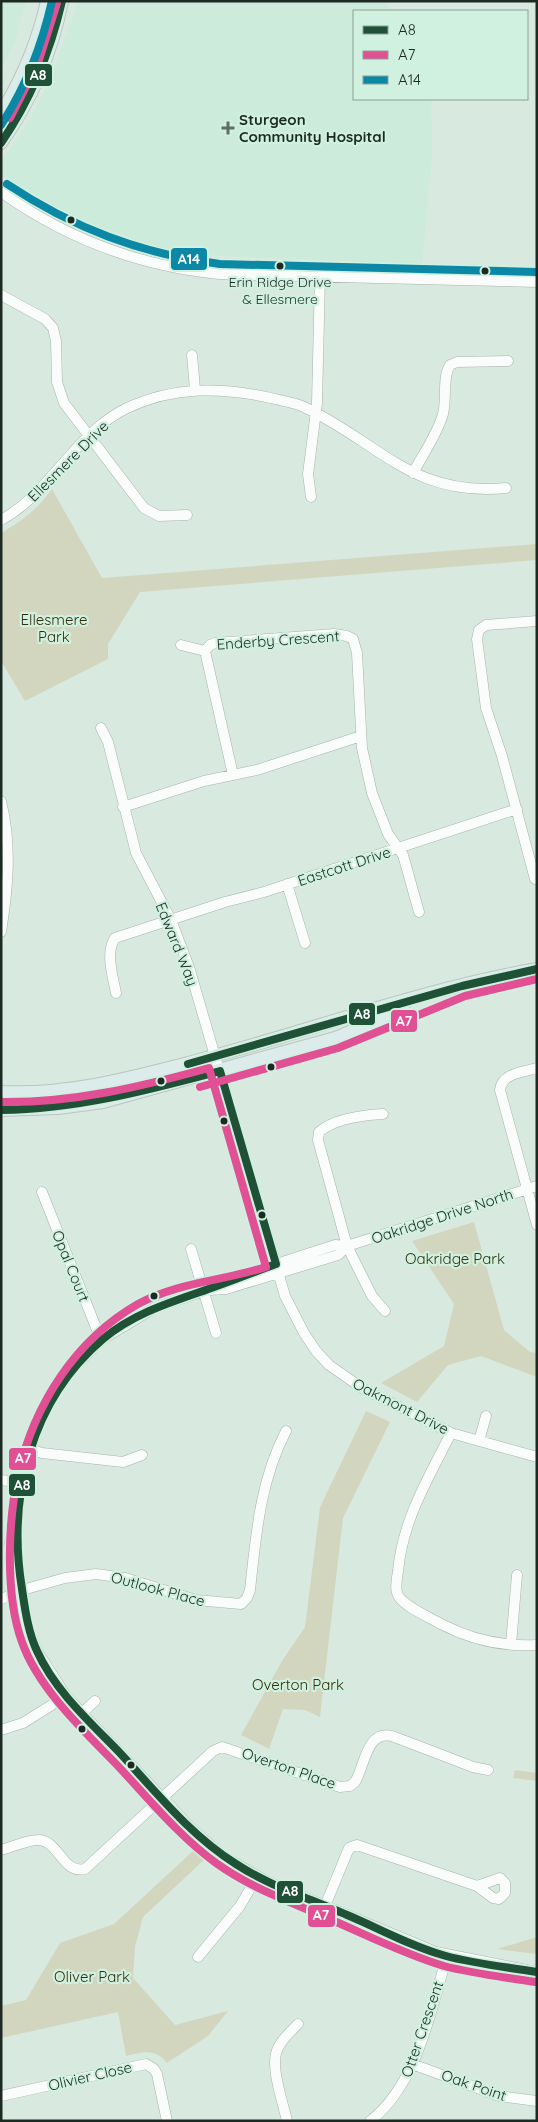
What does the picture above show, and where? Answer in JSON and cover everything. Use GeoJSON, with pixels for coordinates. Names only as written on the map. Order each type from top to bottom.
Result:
{"type":"FeatureCollection","features":[{"type":"Feature","properties":{"kind":"main road"},"geometry":{"type":"LineString","coordinates":[[1,113],[28,63],[47,1]]}},
{"type":"Feature","properties":{"kind":"main road"},"geometry":{"type":"LineString","coordinates":[[1,144],[18,118],[37,80],[50,47],[62,1]]}},
{"type":"Feature","properties":{"kind":"main road"},"geometry":{"type":"LineString","coordinates":[[1,1092],[51,1091],[96,1086],[216,1056],[462,986],[537,969]]}},
{"type":"Feature","properties":{"kind":"main road"},"geometry":{"type":"LineString","coordinates":[[1,1110],[58,1108],[103,1102],[220,1071],[335,1038],[462,986]]}},
{"type":"Feature","properties":{"kind":"street"},"geometry":{"type":"LineString","coordinates":[[1,192],[60,229],[92,244],[139,260],[182,270],[219,274],[537,282]]}},
{"type":"Feature","properties":{"kind":"street"},"geometry":{"type":"LineString","coordinates":[[311,497],[308,474],[315,413],[320,276]]}},
{"type":"Feature","properties":{"kind":"street"},"geometry":{"type":"LineString","coordinates":[[1,295],[45,319],[53,328],[58,390],[68,409],[144,508],[159,516],[187,515]]}},
{"type":"Feature","properties":{"kind":"street"},"geometry":{"type":"LineString","coordinates":[[192,356],[195,389]]}},
{"type":"Feature","properties":{"kind":"street"},"geometry":{"type":"LineString","coordinates":[[413,473],[442,416],[446,400],[446,372],[450,365],[457,362],[508,361]]}},
{"type":"Feature","properties":{"kind":"street","name":"Ellesmere Drive"},"geometry":{"type":"LineString","coordinates":[[1,520],[27,502],[88,436],[127,408],[165,394],[195,389],[229,391],[301,405],[413,473],[432,482],[458,488],[482,490],[506,488]]}},
{"type":"Feature","properties":{"kind":"street"},"geometry":{"type":"LineString","coordinates":[[535,879],[517,809],[483,696],[477,635],[479,630],[486,625],[537,621]]}},
{"type":"Feature","properties":{"kind":"street","name":"Enderby Crescent"},"geometry":{"type":"LineString","coordinates":[[205,651],[210,645],[215,643],[334,634],[357,637],[361,736],[377,808],[388,834],[403,856],[419,912]]}},
{"type":"Feature","properties":{"kind":"street","name":"Enderby Crescent"},"geometry":{"type":"LineString","coordinates":[[181,646],[205,651]]}},
{"type":"Feature","properties":{"kind":"street","name":"Enderby Crescent"},"geometry":{"type":"LineString","coordinates":[[205,651],[233,775]]}},
{"type":"Feature","properties":{"kind":"street","name":"Edward Way"},"geometry":{"type":"LineString","coordinates":[[101,728],[108,742],[123,807],[139,860],[171,920],[189,967],[216,1056]]}},
{"type":"Feature","properties":{"kind":"street"},"geometry":{"type":"LineString","coordinates":[[123,807],[204,781],[257,770],[361,736]]}},
{"type":"Feature","properties":{"kind":"street"},"geometry":{"type":"LineString","coordinates":[[1,801],[7,830],[9,866],[1,932]]}},
{"type":"Feature","properties":{"kind":"street","name":"Eastcott Drive"},"geometry":{"type":"LineString","coordinates":[[116,992],[110,958],[114,940],[517,809]]}},
{"type":"Feature","properties":{"kind":"street"},"geometry":{"type":"LineString","coordinates":[[288,884],[305,943]]}},
{"type":"Feature","properties":{"kind":"street","name":"Oakmont Drive"},"geometry":{"type":"LineString","coordinates":[[216,1056],[277,1269],[293,1314],[316,1351],[329,1365],[371,1394],[451,1433],[537,1457]]}},
{"type":"Feature","properties":{"kind":"street"},"geometry":{"type":"LineString","coordinates":[[537,1068],[508,1076],[502,1082],[500,1090],[532,1187],[537,1225]]}},
{"type":"Feature","properties":{"kind":"street"},"geometry":{"type":"LineString","coordinates":[[383,1114],[367,1115],[328,1126],[318,1136],[347,1246],[372,1296],[385,1311]]}},
{"type":"Feature","properties":{"kind":"street","name":"Oakridge Drive North"},"geometry":{"type":"LineString","coordinates":[[532,1187],[347,1246],[335,1246],[277,1269],[224,1281],[204,1291],[156,1306],[101,1340],[68,1374],[54,1394],[26,1448],[16,1482],[10,1543],[17,1593],[26,1626],[37,1651],[66,1696],[163,1799],[222,1856],[257,1876],[446,1956],[537,1972]]}},
{"type":"Feature","properties":{"kind":"street","name":"Opal Court"},"geometry":{"type":"LineString","coordinates":[[42,1192],[101,1340]]}},
{"type":"Feature","properties":{"kind":"street"},"geometry":{"type":"LineString","coordinates":[[191,1249],[216,1333]]}},
{"type":"Feature","properties":{"kind":"street"},"geometry":{"type":"LineString","coordinates":[[479,1441],[486,1416]]}},
{"type":"Feature","properties":{"kind":"street","name":"Outlook Place"},"geometry":{"type":"LineString","coordinates":[[17,1593],[65,1578],[105,1574],[136,1581],[188,1599],[229,1605],[241,1604],[247,1598],[250,1590],[261,1501],[275,1452],[286,1431]]}},
{"type":"Feature","properties":{"kind":"street"},"geometry":{"type":"LineString","coordinates":[[451,1433],[404,1531],[400,1551],[397,1592],[406,1603],[451,1629],[488,1641],[537,1645]]}},
{"type":"Feature","properties":{"kind":"street"},"geometry":{"type":"LineString","coordinates":[[26,1448],[42,1453],[123,1462],[142,1454]]}},
{"type":"Feature","properties":{"kind":"street"},"geometry":{"type":"LineString","coordinates":[[1,1480],[16,1482]]}},
{"type":"Feature","properties":{"kind":"street"},"geometry":{"type":"LineString","coordinates":[[510,1644],[517,1575]]}},
{"type":"Feature","properties":{"kind":"street"},"geometry":{"type":"LineString","coordinates":[[1,1599],[17,1593]]}},
{"type":"Feature","properties":{"kind":"street"},"geometry":{"type":"LineString","coordinates":[[1,1730],[23,1723],[66,1696]]}},
{"type":"Feature","properties":{"kind":"street"},"geometry":{"type":"LineString","coordinates":[[82,1712],[95,1701]]}},
{"type":"Feature","properties":{"kind":"street","name":"Overton Place"},"geometry":{"type":"LineString","coordinates":[[163,1799],[213,1751],[222,1747],[340,1787],[350,1786],[355,1782],[373,1740],[381,1735],[392,1736],[472,1766],[488,1770]]}},
{"type":"Feature","properties":{"kind":"street"},"geometry":{"type":"LineString","coordinates":[[1,1850],[34,1840],[42,1840],[53,1848],[71,1867],[78,1870],[85,1869],[163,1799]]}},
{"type":"Feature","properties":{"kind":"street"},"geometry":{"type":"LineString","coordinates":[[325,1906],[349,1848],[357,1845],[477,1886]]}},
{"type":"Feature","properties":{"kind":"street"},"geometry":{"type":"LineString","coordinates":[[198,1957],[244,1901],[257,1876]]}},
{"type":"Feature","properties":{"kind":"street","name":"Otter Crescent"},"geometry":{"type":"LineString","coordinates":[[370,2121],[396,2093],[412,2064],[446,1956]]}},
{"type":"Feature","properties":{"kind":"street"},"geometry":{"type":"LineString","coordinates":[[287,2121],[275,2070],[275,2058],[277,2049],[298,2024]]}},
{"type":"Feature","properties":{"kind":"street","name":"Olivier Close"},"geometry":{"type":"LineString","coordinates":[[1,2096],[146,2064],[154,2069],[157,2074],[167,2121]]}},
{"type":"Feature","properties":{"kind":"street","name":"Oak Point"},"geometry":{"type":"LineString","coordinates":[[412,2064],[499,2096],[537,2100]]}},
{"type":"Feature","properties":{"kind":"shaded area"},"geometry":{"type":"Polygon","coordinates":[[[1,1],[26,1],[15,43],[1,68],[1,1]]]}},
{"type":"Feature","properties":{"kind":"shaded area","name":"Sturgeon Community Hospital"},"geometry":{"type":"Polygon","coordinates":[[[78,1],[386,1],[390,10],[353,10],[353,100],[431,100],[432,156],[422,264],[204,255],[158,248],[116,236],[81,222],[1,175],[1,162],[30,119],[50,80],[78,1]]]}},
{"type":"Feature","properties":{"kind":"green space","name":"Ellesmere Park"},"geometry":{"type":"Polygon","coordinates":[[[52,489],[102,578],[537,544],[537,560],[140,592],[108,644],[108,659],[25,701],[1,661],[1,533],[29,514],[52,489]]]}},
{"type":"Feature","properties":{"kind":"green space","name":"Oakridge Park"},"geometry":{"type":"Polygon","coordinates":[[[474,1222],[504,1330],[530,1352],[537,1353],[537,1377],[481,1356],[448,1365],[417,1402],[381,1383],[444,1346],[454,1304],[412,1241],[474,1222]]]}},
{"type":"Feature","properties":{"kind":"green space","name":"Overton Park"},"geometry":{"type":"Polygon","coordinates":[[[366,1411],[390,1422],[343,1518],[320,1717],[305,1710],[283,1709],[269,1749],[241,1735],[282,1661],[305,1627],[320,1507],[366,1411]]]}},
{"type":"Feature","properties":{"kind":"green space"},"geometry":{"type":"Polygon","coordinates":[[[515,1770],[537,1773],[537,1781],[513,1778],[515,1770]]]}},
{"type":"Feature","properties":{"kind":"green space","name":"Oliver Park"},"geometry":{"type":"Polygon","coordinates":[[[194,1850],[206,1858],[143,1917],[135,1947],[133,1978],[175,2025],[228,2011],[208,2036],[167,2063],[158,2055],[148,2052],[126,2056],[118,2012],[1,2038],[1,2006],[26,2000],[60,1943],[114,1924],[194,1850]]]}},
{"type":"Feature","properties":{"kind":"green space"},"geometry":{"type":"Polygon","coordinates":[[[537,1937],[537,1954],[497,1949],[537,1937]]]}},
{"type":"Feature","properties":{"kind":"transit line","name":"A14"},"geometry":{"type":"LineString","coordinates":[[1,125],[18,96],[32,65],[52,1]]}},
{"type":"Feature","properties":{"kind":"transit line","name":"A8"},"geometry":{"type":"LineString","coordinates":[[1,143],[22,110],[38,75],[52,39],[62,1]]}},
{"type":"Feature","properties":{"kind":"transit line","name":"A7"},"geometry":{"type":"LineString","coordinates":[[10,118],[38,63],[57,3]]}},
{"type":"Feature","properties":{"kind":"transit line","name":"A14"},"geometry":{"type":"LineString","coordinates":[[7,184],[57,214],[109,237],[163,253],[220,264],[537,272]]}},
{"type":"Feature","properties":{"kind":"transit line","name":"A8"},"geometry":{"type":"LineString","coordinates":[[188,1064],[462,986],[537,969]]}},
{"type":"Feature","properties":{"kind":"transit line","name":"A7"},"geometry":{"type":"LineString","coordinates":[[200,1087],[338,1048],[465,996],[537,979]]}},
{"type":"Feature","properties":{"kind":"transit line","name":"A7"},"geometry":{"type":"LineString","coordinates":[[1,1102],[28,1102],[80,1097],[132,1087],[209,1068],[266,1267],[185,1286],[138,1304],[115,1319],[95,1336],[60,1377],[46,1400],[25,1449],[18,1475],[10,1536],[11,1581],[17,1624],[29,1659],[39,1676],[63,1708],[165,1817],[189,1841],[228,1871],[280,1898],[428,1961],[467,1971],[535,1982]]}},
{"type":"Feature","properties":{"kind":"transit line","name":"A8"},"geometry":{"type":"LineString","coordinates":[[1,1110],[29,1109],[85,1102],[220,1071],[276,1264],[162,1306],[125,1323],[103,1339],[78,1364],[57,1391],[41,1421],[29,1453],[22,1486],[18,1520],[18,1554],[29,1628],[37,1651],[53,1679],[85,1718],[174,1812],[219,1853],[236,1864],[274,1884],[432,1952],[469,1961],[537,1972]]}},
{"type":"Feature","properties":{"kind":"place","name":"Sturgeon Community Hospital"},"geometry":{"type":"Point","coordinates":[228,128]}},
{"type":"Feature","properties":{"kind":"place","name":"Erin Ridge Drive & Ellesmere"},"geometry":{"type":"Point","coordinates":[280,266]}}]}
